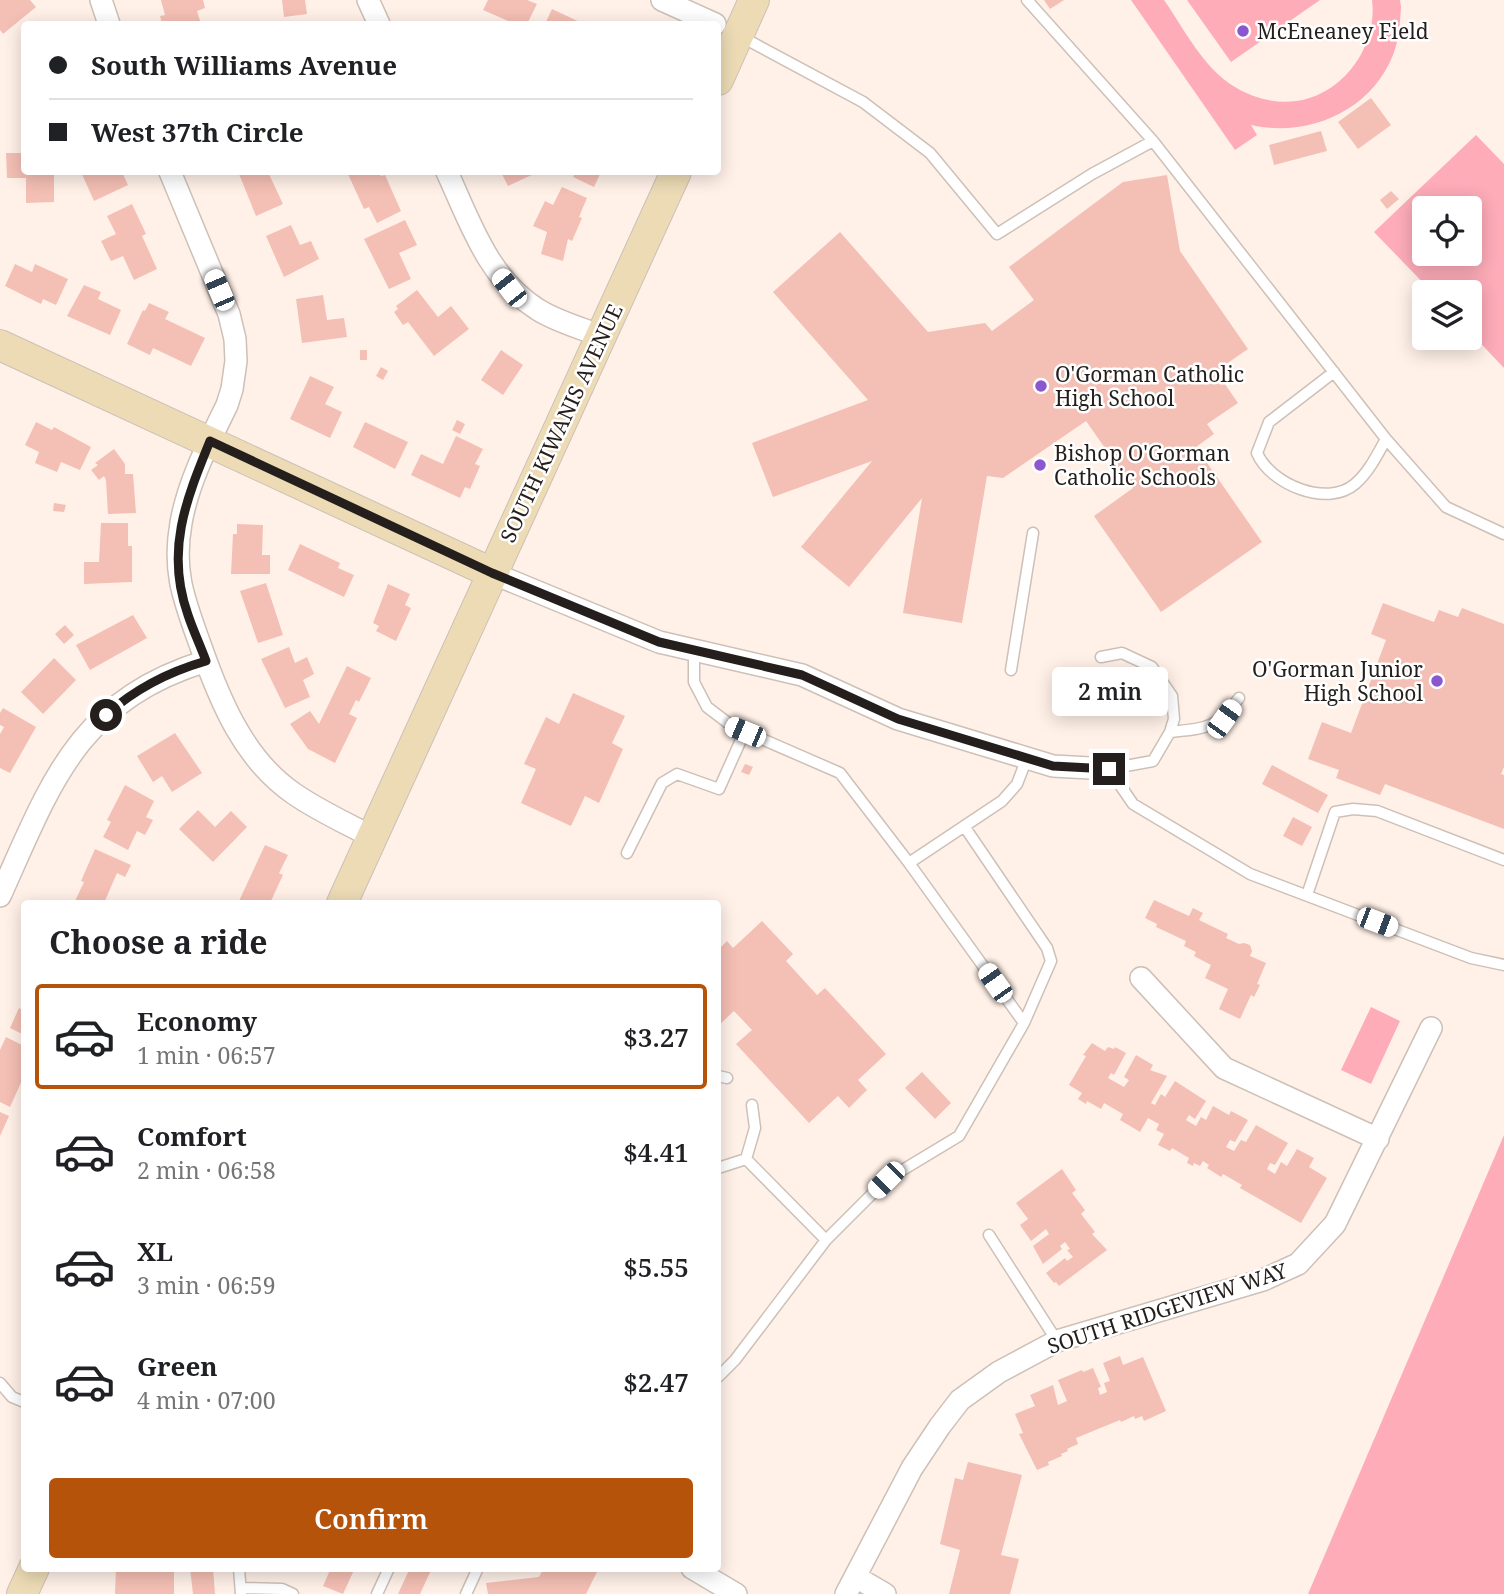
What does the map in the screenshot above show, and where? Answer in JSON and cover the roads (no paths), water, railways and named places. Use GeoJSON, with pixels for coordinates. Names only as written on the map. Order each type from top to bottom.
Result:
{"type":"FeatureCollection","features":[{"type":"Feature","properties":{"kind":"main road"},"geometry":{"type":"LineString","coordinates":[[721,49],[723,28],[754,0]]}},
{"type":"Feature","properties":{"kind":"main road","name":"SOUTH KIWANIS AVENUE"},"geometry":{"type":"LineString","coordinates":[[343,900],[675,175]]}},
{"type":"Feature","properties":{"kind":"main road"},"geometry":{"type":"LineString","coordinates":[[0,345],[492,573]]}},
{"type":"Feature","properties":{"kind":"main road"},"geometry":{"type":"LineString","coordinates":[[22,1594],[32,1572]]}},
{"type":"Feature","properties":{"kind":"street"},"geometry":{"type":"LineString","coordinates":[[101,0],[108,21]]}},
{"type":"Feature","properties":{"kind":"street"},"geometry":{"type":"LineString","coordinates":[[368,0],[378,21]]}},
{"type":"Feature","properties":{"kind":"street"},"geometry":{"type":"LineString","coordinates":[[662,0],[708,21]]}},
{"type":"Feature","properties":{"kind":"street"},"geometry":{"type":"LineString","coordinates":[[171,175],[229,314],[235,339],[236,361],[232,389],[187,498],[180,524],[178,559],[187,614],[228,716],[265,768],[292,793],[372,837]]}},
{"type":"Feature","properties":{"kind":"street"},"geometry":{"type":"LineString","coordinates":[[448,175],[482,248],[509,288],[538,310],[601,336]]}},
{"type":"Feature","properties":{"kind":"street"},"geometry":{"type":"LineString","coordinates":[[492,573],[659,642],[802,675],[898,719],[1053,766],[1109,769]]}},
{"type":"Feature","properties":{"kind":"street"},"geometry":{"type":"LineString","coordinates":[[0,895],[49,786],[69,754],[93,726],[119,703],[150,682],[206,661]]}},
{"type":"Feature","properties":{"kind":"street"},"geometry":{"type":"LineString","coordinates":[[1141,978],[1224,1068],[1378,1139]]}},
{"type":"Feature","properties":{"kind":"street","name":"SOUTH RIDGEVIEW WAY"},"geometry":{"type":"LineString","coordinates":[[851,1585],[912,1468],[960,1400],[999,1372],[1057,1341],[1263,1280],[1298,1264],[1335,1224],[1431,1028]]}},
{"type":"Feature","properties":{"kind":"street"},"geometry":{"type":"LineString","coordinates":[[699,1572],[736,1594]]}},
{"type":"Feature","properties":{"kind":"street"},"geometry":{"type":"LineString","coordinates":[[851,1585],[885,1594]]}},
{"type":"Feature","properties":{"kind":"lane"},"geometry":{"type":"LineString","coordinates":[[1027,0],[1153,141],[1386,439],[1446,507],[1504,534]]}},
{"type":"Feature","properties":{"kind":"lane"},"geometry":{"type":"LineString","coordinates":[[723,28],[870,107],[930,153],[997,234],[1092,174],[1153,141]]}},
{"type":"Feature","properties":{"kind":"lane"},"geometry":{"type":"LineString","coordinates":[[1334,373],[1269,422],[1257,453],[1262,464],[1279,480],[1327,495],[1340,494],[1354,485],[1369,468],[1386,439]]}},
{"type":"Feature","properties":{"kind":"lane"},"geometry":{"type":"LineString","coordinates":[[1011,670],[1033,533]]}},
{"type":"Feature","properties":{"kind":"lane"},"geometry":{"type":"LineString","coordinates":[[694,650],[694,682],[707,707],[732,726],[840,773],[909,863],[1024,1023]]}},
{"type":"Feature","properties":{"kind":"lane"},"geometry":{"type":"LineString","coordinates":[[1101,657],[1122,653],[1152,667],[1172,696],[1174,719],[1157,758],[1109,769],[1133,804],[1250,874],[1471,958],[1504,965]]}},
{"type":"Feature","properties":{"kind":"lane"},"geometry":{"type":"LineString","coordinates":[[1170,732],[1207,727],[1224,719],[1239,698]]}},
{"type":"Feature","properties":{"kind":"lane"},"geometry":{"type":"LineString","coordinates":[[627,853],[662,783],[677,774],[719,789],[745,732]]}},
{"type":"Feature","properties":{"kind":"lane"},"geometry":{"type":"LineString","coordinates":[[909,863],[1002,801],[1017,784],[1027,758]]}},
{"type":"Feature","properties":{"kind":"lane"},"geometry":{"type":"LineString","coordinates":[[1307,895],[1335,812],[1353,809],[1377,811],[1504,860]]}},
{"type":"Feature","properties":{"kind":"lane"},"geometry":{"type":"LineString","coordinates":[[721,1374],[735,1360],[826,1240],[886,1180],[959,1136],[1024,1023],[1051,961],[1047,948],[964,826]]}},
{"type":"Feature","properties":{"kind":"lane"},"geometry":{"type":"LineString","coordinates":[[746,1158],[755,1128],[752,1105]]}},
{"type":"Feature","properties":{"kind":"lane"},"geometry":{"type":"LineString","coordinates":[[746,1158],[826,1240]]}},
{"type":"Feature","properties":{"kind":"lane"},"geometry":{"type":"LineString","coordinates":[[721,1167],[746,1158]]}},
{"type":"Feature","properties":{"kind":"lane"},"geometry":{"type":"LineString","coordinates":[[989,1235],[1057,1341]]}},
{"type":"Feature","properties":{"kind":"lane"},"geometry":{"type":"LineString","coordinates":[[0,1383],[12,1397],[21,1401]]}},
{"type":"Feature","properties":{"kind":"lane"},"geometry":{"type":"LineString","coordinates":[[239,1572],[241,1591],[282,1589],[293,1594]]}},
{"type":"Feature","properties":{"kind":"lane"},"geometry":{"type":"LineString","coordinates":[[377,1594],[387,1572]]}},
{"type":"Feature","properties":{"kind":"lane"},"geometry":{"type":"LineString","coordinates":[[466,1594],[476,1572]]}},
{"type":"Feature","properties":{"kind":"place","name":"McEneaney Field"},"geometry":{"type":"Point","coordinates":[1243,31]}},
{"type":"Feature","properties":{"kind":"place","name":"O'Gorman Catholic High School"},"geometry":{"type":"Point","coordinates":[1041,386]}},
{"type":"Feature","properties":{"kind":"place","name":"Bishop O'Gorman Catholic Schools"},"geometry":{"type":"Point","coordinates":[1040,465]}},
{"type":"Feature","properties":{"kind":"place","name":"O'Gorman Junior High School"},"geometry":{"type":"Point","coordinates":[1437,681]}}]}
